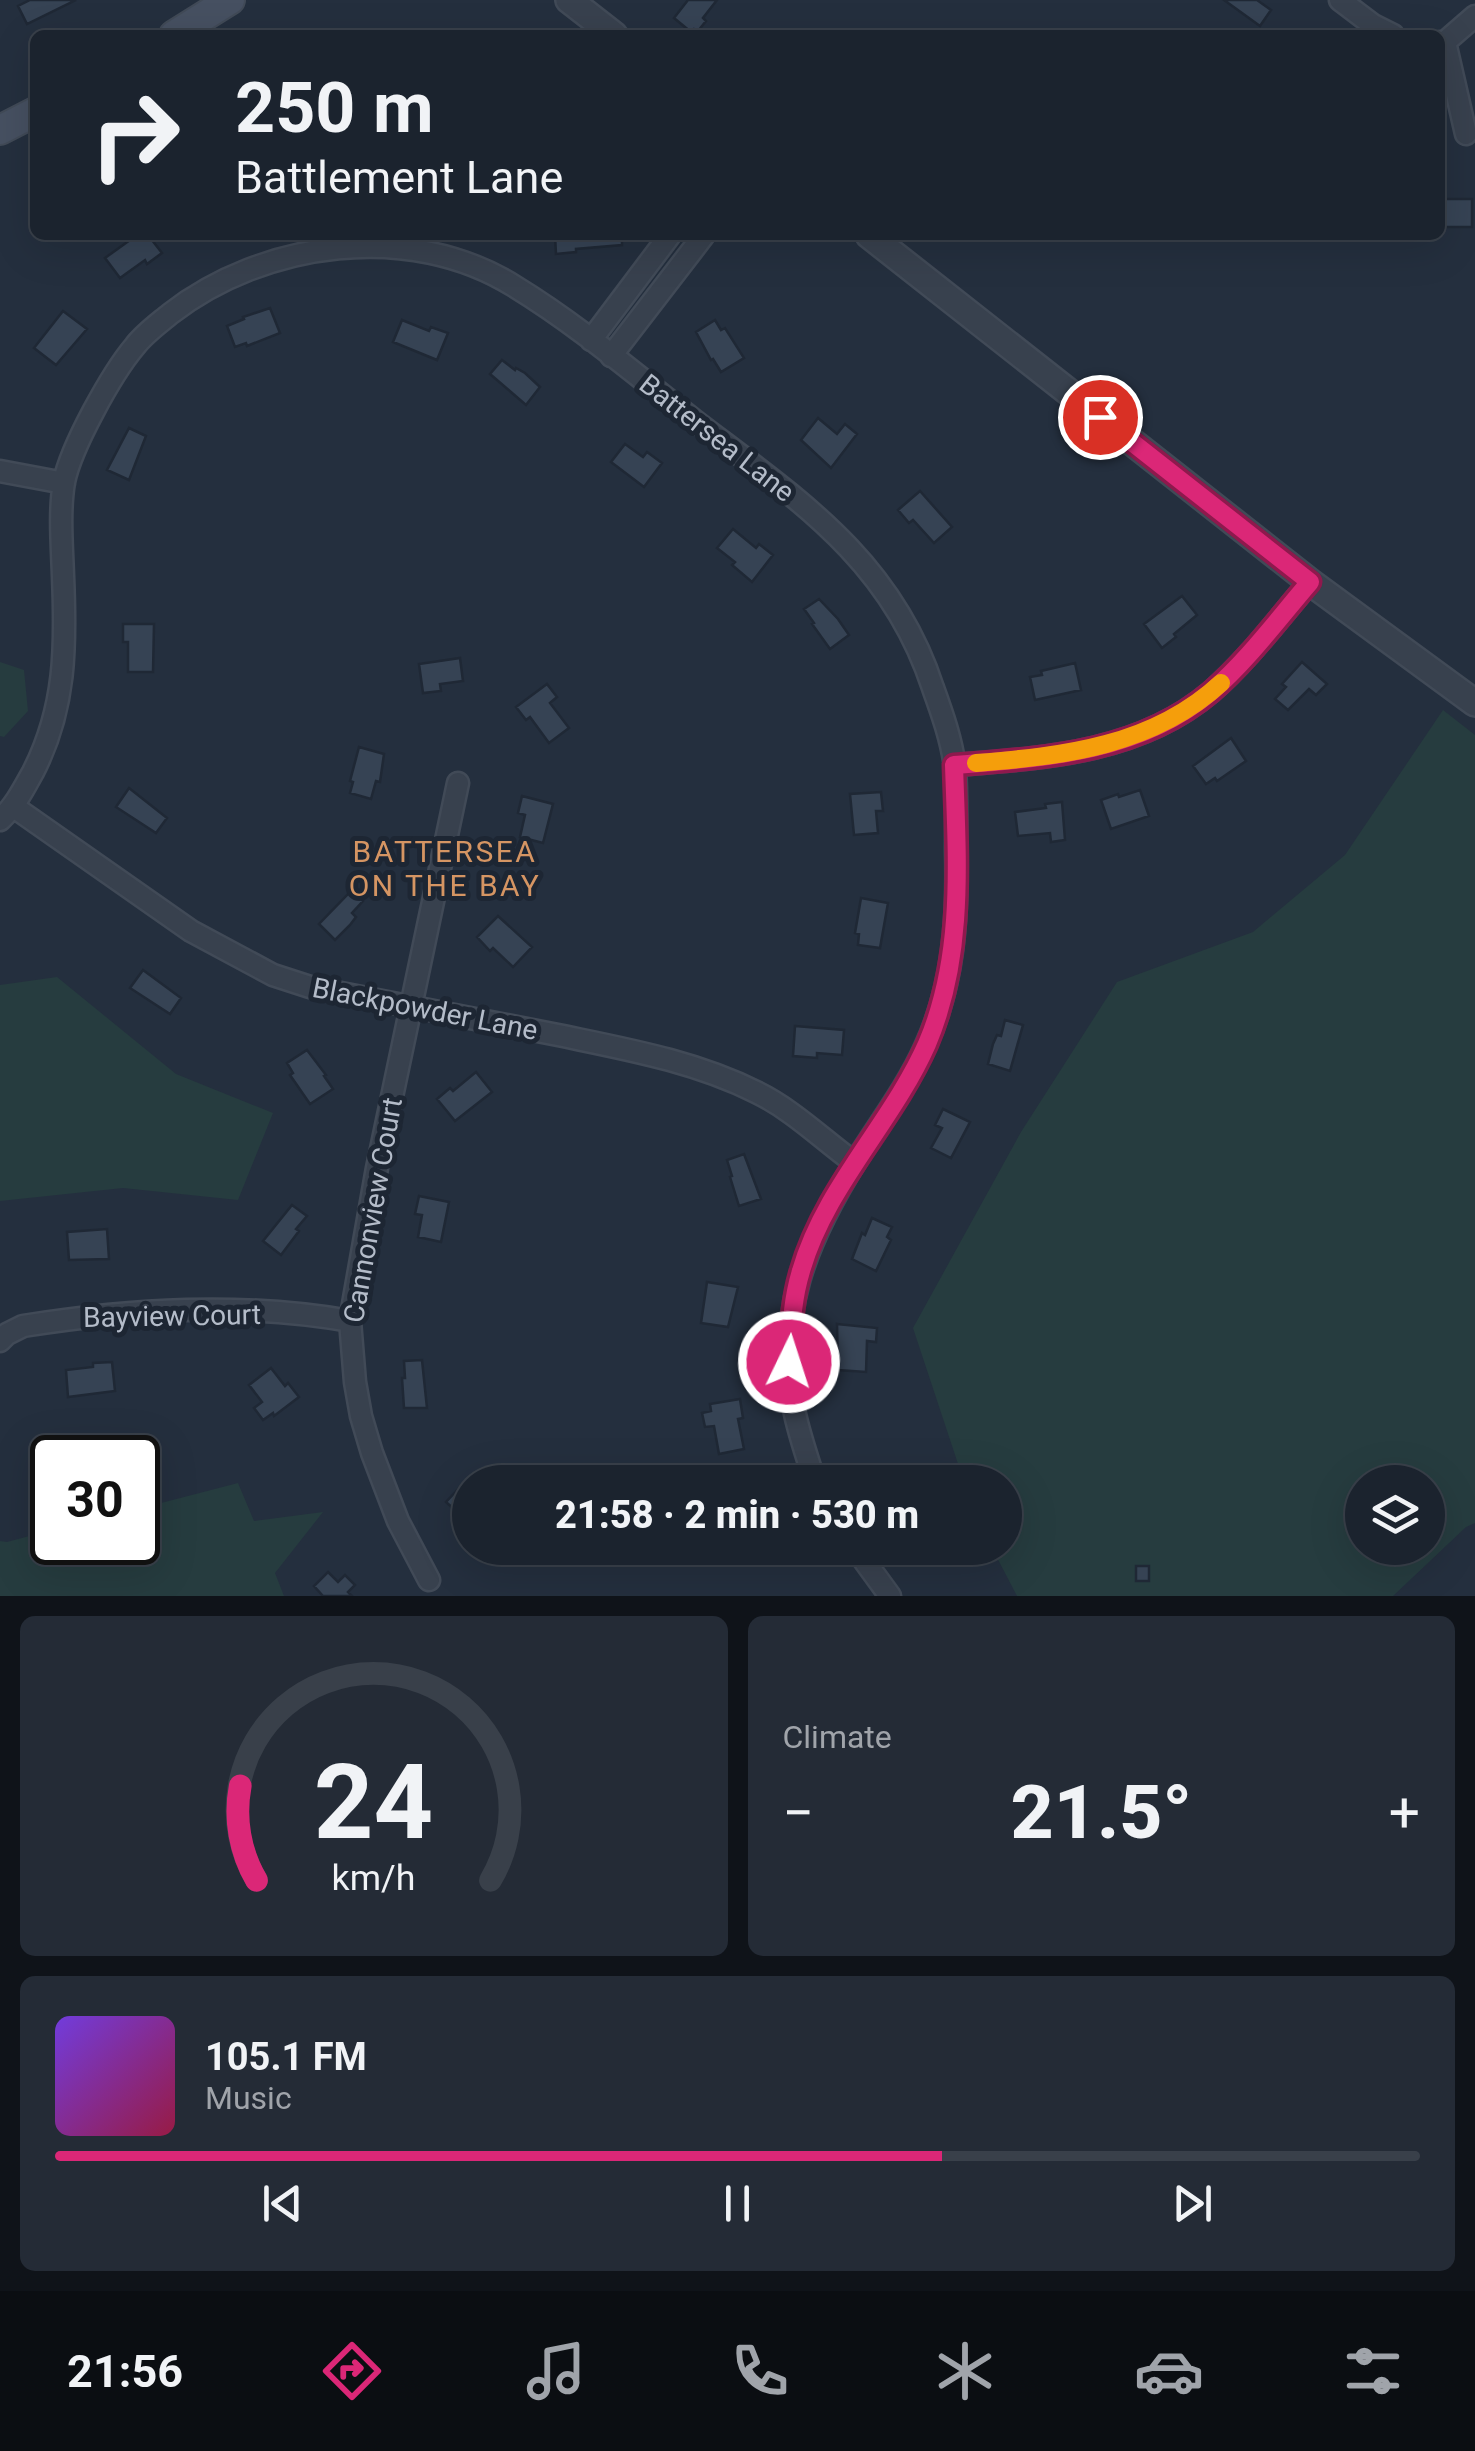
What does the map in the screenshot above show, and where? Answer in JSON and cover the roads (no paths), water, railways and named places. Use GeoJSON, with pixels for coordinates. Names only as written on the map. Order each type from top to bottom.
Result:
{"type":"FeatureCollection","features":[{"type":"Feature","properties":{"kind":"main road"},"geometry":{"type":"LineString","coordinates":[[182,30],[230,0]]}},
{"type":"Feature","properties":{"kind":"main road"},"geometry":{"type":"LineString","coordinates":[[0,130],[30,115]]}},
{"type":"Feature","properties":{"kind":"street"},"geometry":{"type":"LineString","coordinates":[[569,0],[608,30]]}},
{"type":"Feature","properties":{"kind":"street"},"geometry":{"type":"LineString","coordinates":[[1340,0],[1382,30]]}},
{"type":"Feature","properties":{"kind":"street"},"geometry":{"type":"LineString","coordinates":[[1445,40],[1475,16]]}},
{"type":"Feature","properties":{"kind":"street"},"geometry":{"type":"LineString","coordinates":[[1445,54],[1466,134]]}},
{"type":"Feature","properties":{"kind":"street"},"geometry":{"type":"LineString","coordinates":[[591,340],[666,240]]}},
{"type":"Feature","properties":{"kind":"street"},"geometry":{"type":"LineString","coordinates":[[611,356],[700,240]]}},
{"type":"Feature","properties":{"kind":"street"},"geometry":{"type":"LineString","coordinates":[[875,240],[1310,582],[1475,704]]}},
{"type":"Feature","properties":{"kind":"street","name":"Battersea Lane"},"geometry":{"type":"LineString","coordinates":[[7,814],[45,746],[60,696],[65,635],[64,483],[84,430],[134,346],[174,312],[230,276],[272,260],[332,248],[377,248],[442,256],[505,280],[562,317],[793,497],[859,557],[888,593],[918,646],[954,765],[957,910],[952,959],[933,1028],[914,1068],[812,1240],[801,1269],[794,1298],[789,1362],[799,1430],[810,1465]]}},
{"type":"Feature","properties":{"kind":"street"},"geometry":{"type":"LineString","coordinates":[[0,471],[64,483]]}},
{"type":"Feature","properties":{"kind":"street"},"geometry":{"type":"LineString","coordinates":[[954,765],[1058,756],[1115,743],[1153,728],[1209,694],[1234,671],[1310,582]]}},
{"type":"Feature","properties":{"kind":"street","name":"Cannonview Court"},"geometry":{"type":"LineString","coordinates":[[429,1580],[398,1521],[360,1416],[350,1320],[377,1168],[458,783]]}},
{"type":"Feature","properties":{"kind":"street","name":"Blackpowder Lane"},"geometry":{"type":"LineString","coordinates":[[7,814],[191,931],[273,975],[310,988],[672,1060],[757,1092],[799,1118],[855,1163]]}},
{"type":"Feature","properties":{"kind":"street","name":"Bayview Court"},"geometry":{"type":"LineString","coordinates":[[0,1341],[23,1326],[135,1311],[226,1310],[350,1320]]}},
{"type":"Feature","properties":{"kind":"street"},"geometry":{"type":"LineString","coordinates":[[867,1565],[890,1596]]}},
{"type":"Feature","properties":{"kind":"district","name":"BATTERSEA ON THE BAY"},"geometry":{"type":"Point","coordinates":[445,868]}}]}
